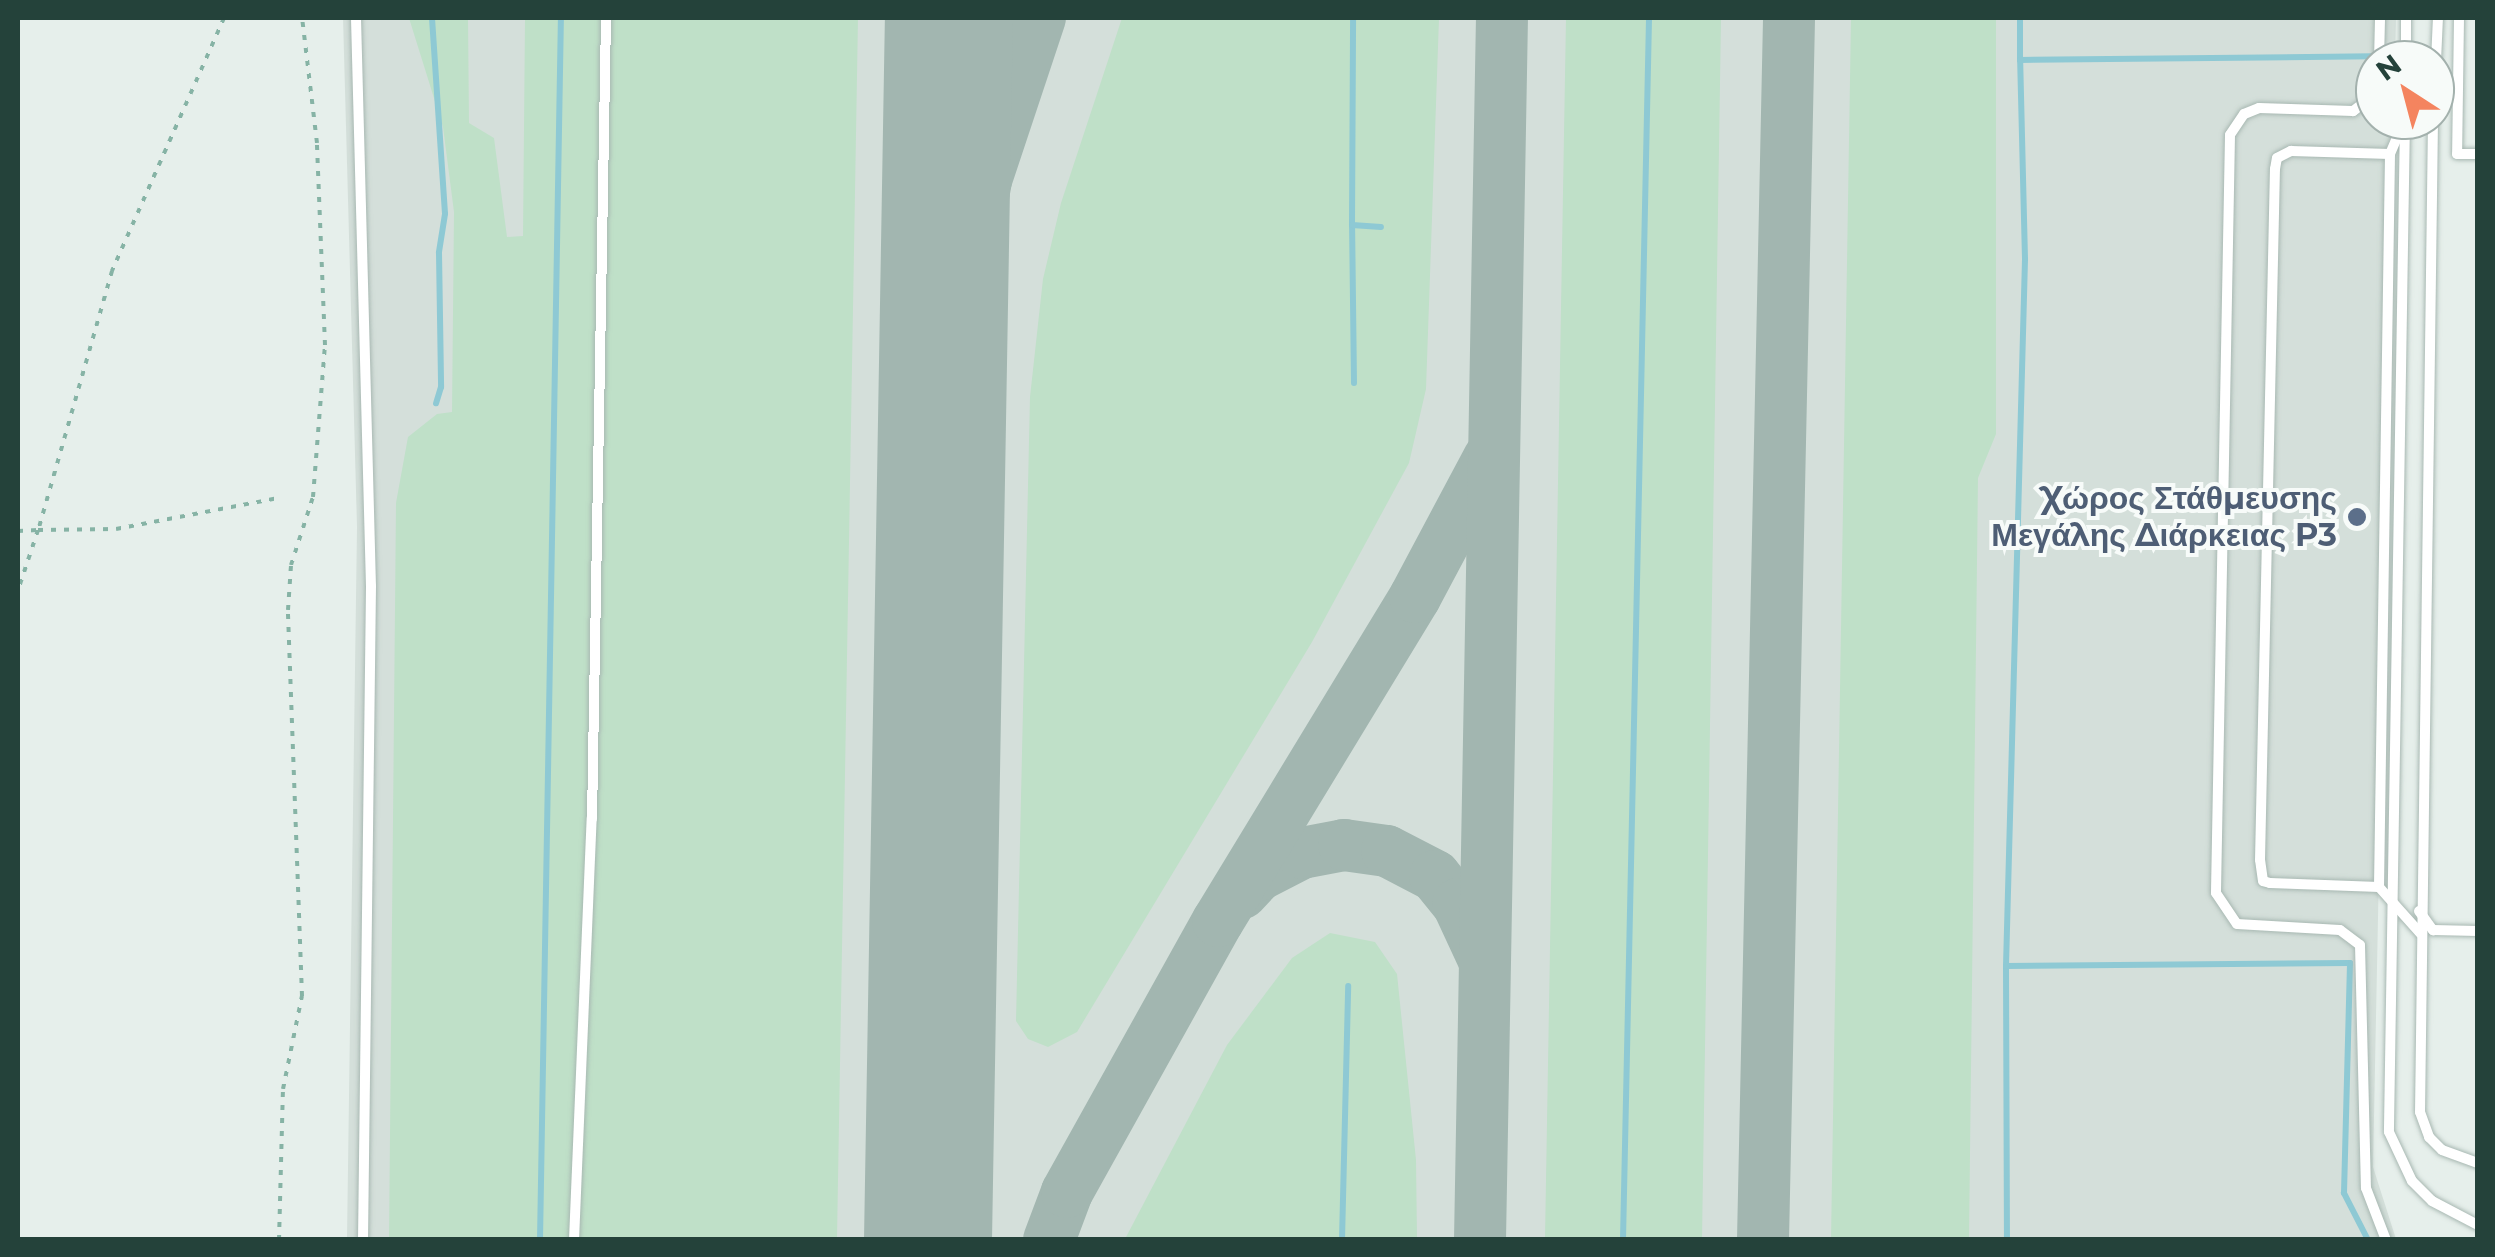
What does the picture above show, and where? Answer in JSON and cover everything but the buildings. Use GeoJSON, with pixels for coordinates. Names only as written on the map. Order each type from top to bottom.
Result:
{"type":"FeatureCollection","features":[{"type":"Feature","properties":{"kind":"lane"},"geometry":{"type":"LineString","coordinates":[[356,18],[370,586],[363,1240]]}},
{"type":"Feature","properties":{"kind":"lane"},"geometry":{"type":"LineString","coordinates":[[574,1240],[592,820],[606,18]]}},
{"type":"Feature","properties":{"kind":"lane"},"geometry":{"type":"LineString","coordinates":[[2457,154],[2459,18]]}},
{"type":"Feature","properties":{"kind":"lane"},"geometry":{"type":"LineString","coordinates":[[2355,110],[2258,108],[2244,114],[2230,136],[2216,893],[2237,924],[2340,930],[2360,945],[2366,1188],[2386,1240]]}},
{"type":"Feature","properties":{"kind":"lane"},"geometry":{"type":"LineString","coordinates":[[2379,887],[2390,154],[2396,140]]}},
{"type":"Feature","properties":{"kind":"lane"},"geometry":{"type":"LineString","coordinates":[[2405,140],[2389,1132],[2412,1181],[2432,1201],[2478,1225]]}},
{"type":"Feature","properties":{"kind":"lane"},"geometry":{"type":"LineString","coordinates":[[2432,140],[2418,910],[2422,935],[2423,1128],[2442,1150],[2478,1162]]}},
{"type":"Feature","properties":{"kind":"lane"},"geometry":{"type":"LineString","coordinates":[[2390,154],[2291,151],[2274,169],[2260,860],[2263,880],[2270,882],[2379,887],[2422,935]]}},
{"type":"Feature","properties":{"kind":"lane"},"geometry":{"type":"LineString","coordinates":[[2432,154],[2478,154]]}},
{"type":"Feature","properties":{"kind":"lane"},"geometry":{"type":"LineString","coordinates":[[2418,910],[2433,930],[2478,931]]}},
{"type":"Feature","properties":{"kind":"path"},"geometry":{"type":"LineString","coordinates":[[18,590],[112,271],[224,18]]}},
{"type":"Feature","properties":{"kind":"path"},"geometry":{"type":"LineString","coordinates":[[279,1240],[283,1090],[302,996],[288,610],[291,565],[313,497],[325,346],[316,143],[302,18]]}},
{"type":"Feature","properties":{"kind":"path"},"geometry":{"type":"LineString","coordinates":[[18,531],[116,529],[278,498]]}},
{"type":"Feature","properties":{"kind":"shaded area"},"geometry":{"type":"Polygon","coordinates":[[[343,18],[2396,18],[2395,40],[2355,40],[2355,140],[2394,140],[2373,1167],[2396,1239],[347,1239],[357,527],[343,18]]]}},
{"type":"Feature","properties":{"kind":"green space"},"geometry":{"type":"Polygon","coordinates":[[[409,18],[468,18],[469,123],[494,138],[507,237],[523,236],[525,18],[858,18],[837,1239],[389,1240],[396,503],[408,437],[437,414],[452,412],[454,212],[443,127],[409,18]]]}},
{"type":"Feature","properties":{"kind":"green space"},"geometry":{"type":"Polygon","coordinates":[[[1122,18],[1439,18],[1426,389],[1409,463],[1312,642],[1077,1032],[1048,1047],[1028,1039],[1016,1021],[1030,397],[1043,279],[1061,203],[1122,18]]]}},
{"type":"Feature","properties":{"kind":"green space"},"geometry":{"type":"Polygon","coordinates":[[[1566,18],[1721,18],[1702,1239],[1545,1239],[1566,18]]]}},
{"type":"Feature","properties":{"kind":"green space"},"geometry":{"type":"Polygon","coordinates":[[[1851,18],[1996,18],[1996,434],[1978,478],[1969,1239],[1831,1239],[1851,18]]]}},
{"type":"Feature","properties":{"kind":"green space"},"geometry":{"type":"Polygon","coordinates":[[[1330,933],[1375,942],[1397,974],[1416,1160],[1417,1239],[1125,1239],[1227,1045],[1292,958],[1330,933]]]}},
{"type":"Feature","properties":{"kind":"waterway"},"geometry":{"type":"LineString","coordinates":[[432,18],[445,214],[439,253],[441,387],[436,403]]}},
{"type":"Feature","properties":{"kind":"waterway"},"geometry":{"type":"LineString","coordinates":[[540,1240],[561,18]]}},
{"type":"Feature","properties":{"kind":"waterway"},"geometry":{"type":"LineString","coordinates":[[1352,225],[1353,18]]}},
{"type":"Feature","properties":{"kind":"waterway"},"geometry":{"type":"LineString","coordinates":[[1623,1240],[1649,18]]}},
{"type":"Feature","properties":{"kind":"waterway"},"geometry":{"type":"LineString","coordinates":[[2020,18],[2020,60]]}},
{"type":"Feature","properties":{"kind":"waterway"},"geometry":{"type":"LineString","coordinates":[[2355,56],[2020,60],[2025,259],[2006,966],[2350,963],[2344,1193],[2368,1240]]}},
{"type":"Feature","properties":{"kind":"waterway"},"geometry":{"type":"LineString","coordinates":[[1354,383],[1352,225],[1381,227]]}},
{"type":"Feature","properties":{"kind":"waterway"},"geometry":{"type":"LineString","coordinates":[[2006,966],[2007,1240]]}},
{"type":"Feature","properties":{"kind":"waterway"},"geometry":{"type":"LineString","coordinates":[[1342,1240],[1348,986]]}},
{"type":"Feature","properties":{"kind":"taxiway"},"geometry":{"type":"LineString","coordinates":[[942,418],[986,180],[1040,18]]}},
{"type":"Feature","properties":{"kind":"taxiway"},"geometry":{"type":"LineString","coordinates":[[1480,1240],[1502,18]]}},
{"type":"Feature","properties":{"kind":"taxiway"},"geometry":{"type":"LineString","coordinates":[[1763,1240],[1789,18]]}},
{"type":"Feature","properties":{"kind":"taxiway"},"geometry":{"type":"LineString","coordinates":[[1049,1240],[1067,1192],[1218,921],[1415,597],[1489,458]]}},
{"type":"Feature","properties":{"kind":"taxiway"},"geometry":{"type":"LineString","coordinates":[[1242,893],[1259,875],[1302,853],[1344,845],[1387,851],[1435,876],[1458,904],[1484,960]]}},
{"type":"Feature","properties":{"kind":"runway"},"geometry":{"type":"LineString","coordinates":[[928,1240],[949,18]]}},
{"type":"Feature","properties":{"kind":"place","name":"Χώρος Στάθμευσης Μεγάλης Διάρκειας P3"},"geometry":{"type":"Point","coordinates":[2357,517]}}]}
